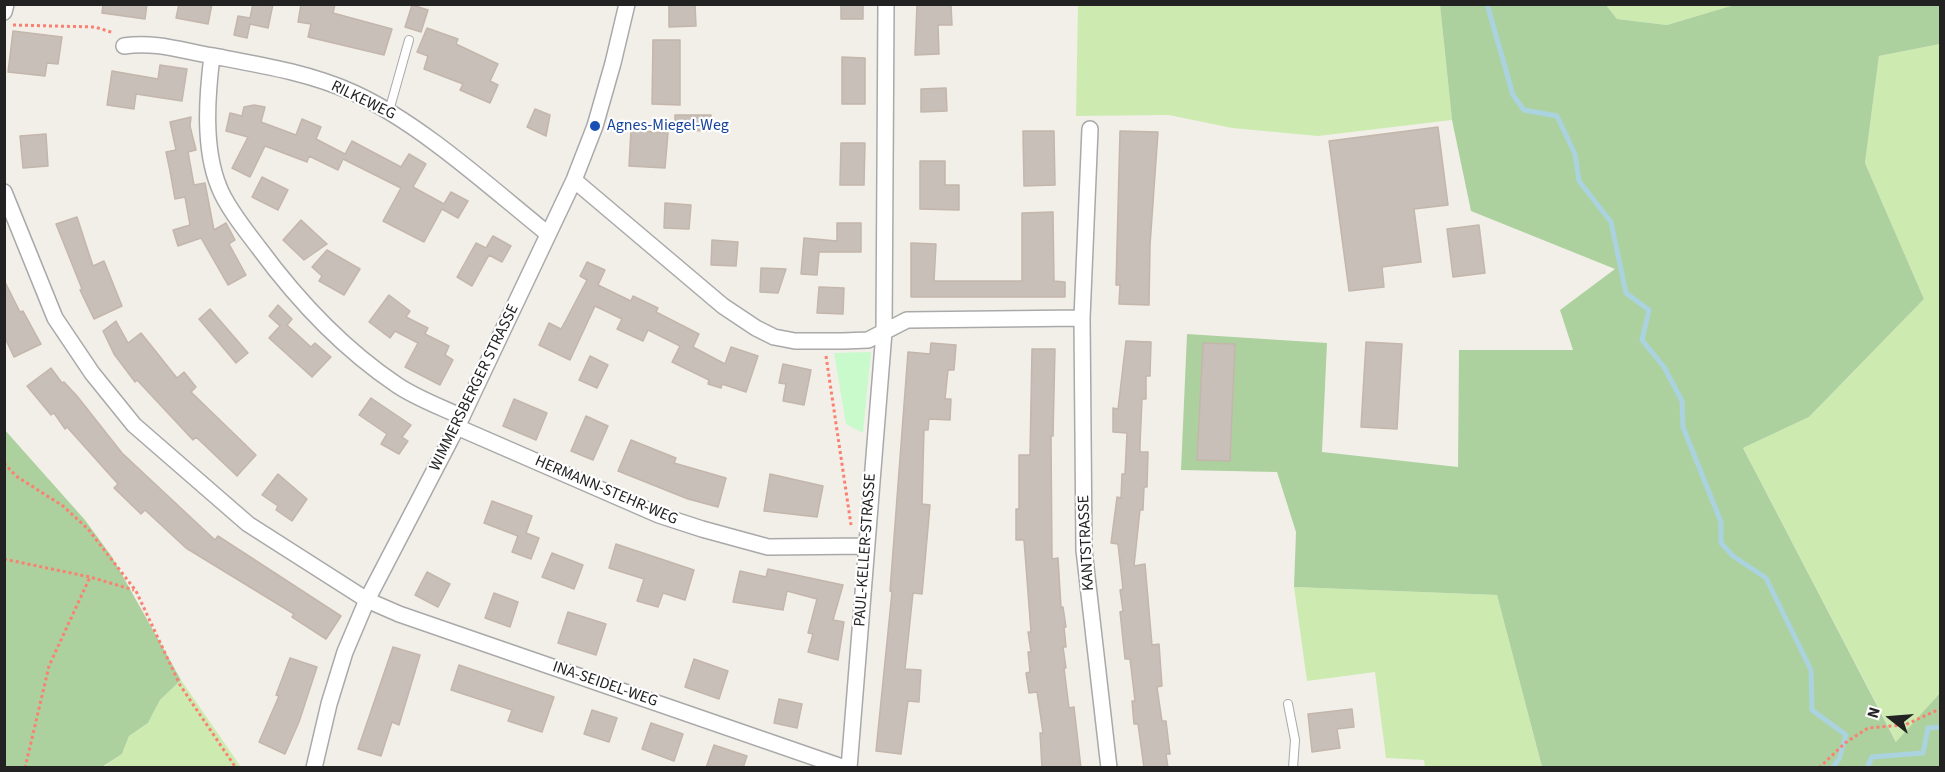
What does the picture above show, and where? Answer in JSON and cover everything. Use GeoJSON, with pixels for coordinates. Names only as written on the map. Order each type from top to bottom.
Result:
{"type":"FeatureCollection","features":[{"type":"Feature","properties":{"kind":"street"},"geometry":{"type":"LineString","coordinates":[[4,12],[6,4]]}},
{"type":"Feature","properties":{"kind":"street","name":"WIMMERSBERGER STRASSE"},"geometry":{"type":"LineString","coordinates":[[314,768],[345,652],[367,600],[460,422],[574,180],[595,126],[614,63],[627,4]]}},
{"type":"Feature","properties":{"kind":"street"},"geometry":{"type":"LineString","coordinates":[[884,332],[886,4]]}},
{"type":"Feature","properties":{"kind":"street","name":"RILKEWEG"},"geometry":{"type":"LineString","coordinates":[[124,46],[144,42],[310,77],[352,92],[389,111],[549,234]]}},
{"type":"Feature","properties":{"kind":"street","name":"HERMANN-STEHR-WEG"},"geometry":{"type":"LineString","coordinates":[[212,56],[208,99],[212,160],[219,188],[248,233],[311,313],[354,352],[399,386],[460,422],[659,515],[768,548],[860,547]]}},
{"type":"Feature","properties":{"kind":"street","name":"KANTSTRASSE"},"geometry":{"type":"LineString","coordinates":[[1090,129],[1082,318],[1084,550],[1109,768]]}},
{"type":"Feature","properties":{"kind":"street"},"geometry":{"type":"LineString","coordinates":[[574,180],[723,306],[774,337],[795,341],[824,342],[868,340],[907,320],[1082,318]]}},
{"type":"Feature","properties":{"kind":"street","name":"INA-SEIDEL-WEG"},"geometry":{"type":"LineString","coordinates":[[4,192],[55,318],[92,373],[134,425],[248,524],[367,600],[410,618],[847,768]]}},
{"type":"Feature","properties":{"kind":"street","name":"PAUL-KELLER-STRASSE"},"geometry":{"type":"LineString","coordinates":[[847,768],[860,547],[884,332]]}},
{"type":"Feature","properties":{"kind":"lane"},"geometry":{"type":"LineString","coordinates":[[389,111],[409,40]]}},
{"type":"Feature","properties":{"kind":"lane"},"geometry":{"type":"LineString","coordinates":[[1288,704],[1295,740],[1293,768]]}},
{"type":"Feature","properties":{"kind":"path"},"geometry":{"type":"LineString","coordinates":[[4,24],[95,27],[144,42]]}},
{"type":"Feature","properties":{"kind":"path"},"geometry":{"type":"LineString","coordinates":[[824,342],[860,547]]}},
{"type":"Feature","properties":{"kind":"path"},"geometry":{"type":"LineString","coordinates":[[4,463],[16,476],[63,506],[88,529],[136,591],[180,685],[236,768]]}},
{"type":"Feature","properties":{"kind":"path"},"geometry":{"type":"LineString","coordinates":[[4,559],[90,577],[136,591]]}},
{"type":"Feature","properties":{"kind":"path"},"geometry":{"type":"LineString","coordinates":[[25,768],[49,666],[90,577]]}},
{"type":"Feature","properties":{"kind":"path"},"geometry":{"type":"LineString","coordinates":[[1819,768],[1845,743],[1868,728],[1905,725],[1941,709]]}},
{"type":"Feature","properties":{"kind":"green space"},"geometry":{"type":"Polygon","coordinates":[[[1078,5],[1440,5],[1452,120],[1318,136],[1232,128],[1169,115],[1076,116],[1078,5]]]}},
{"type":"Feature","properties":{"kind":"green space"},"geometry":{"type":"Polygon","coordinates":[[[1440,5],[1606,5],[1617,19],[1667,25],[1734,5],[1940,5],[1940,44],[1879,56],[1865,163],[1924,299],[1809,417],[1743,448],[1896,742],[1940,693],[1940,767],[1542,767],[1497,595],[1294,587],[1296,532],[1277,472],[1181,470],[1187,334],[1327,343],[1322,452],[1458,467],[1459,350],[1573,350],[1560,310],[1615,269],[1471,211],[1452,120],[1440,5]]]}},
{"type":"Feature","properties":{"kind":"green space"},"geometry":{"type":"Polygon","coordinates":[[[1606,5],[1734,5],[1667,25],[1617,19],[1606,5]]]}},
{"type":"Feature","properties":{"kind":"green space"},"geometry":{"type":"Polygon","coordinates":[[[1940,44],[1940,693],[1897,743],[1743,448],[1809,417],[1924,299],[1865,163],[1879,56],[1940,44]]]}},
{"type":"Feature","properties":{"kind":"green space"},"geometry":{"type":"Polygon","coordinates":[[[871,352],[863,433],[846,424],[834,353],[871,352]]]}},
{"type":"Feature","properties":{"kind":"green space"},"geometry":{"type":"Polygon","coordinates":[[[4,429],[85,520],[112,557],[181,680],[160,700],[148,723],[129,736],[122,754],[102,767],[5,767],[4,429]]]}},
{"type":"Feature","properties":{"kind":"green space"},"geometry":{"type":"Polygon","coordinates":[[[1294,587],[1497,595],[1542,767],[1425,767],[1424,760],[1386,758],[1375,672],[1307,681],[1294,587]]]}},
{"type":"Feature","properties":{"kind":"green space"},"geometry":{"type":"Polygon","coordinates":[[[181,680],[241,767],[102,768],[122,754],[129,736],[148,723],[160,700],[181,680]]]}},
{"type":"Feature","properties":{"kind":"building"},"geometry":{"type":"Polygon","coordinates":[[[103,4],[147,4],[145,19],[102,13],[103,4]]]}},
{"type":"Feature","properties":{"kind":"building"},"geometry":{"type":"Polygon","coordinates":[[[179,4],[212,4],[208,24],[176,18],[179,4]]]}},
{"type":"Feature","properties":{"kind":"building"},"geometry":{"type":"Polygon","coordinates":[[[253,4],[273,4],[268,28],[250,24],[247,38],[234,35],[238,16],[250,18],[253,4]]]}},
{"type":"Feature","properties":{"kind":"building"},"geometry":{"type":"Polygon","coordinates":[[[301,4],[335,4],[333,13],[392,29],[384,55],[308,37],[311,24],[298,22],[301,4]]]}},
{"type":"Feature","properties":{"kind":"building"},"geometry":{"type":"Polygon","coordinates":[[[669,4],[695,4],[696,26],[669,27],[669,4]]]}},
{"type":"Feature","properties":{"kind":"building"},"geometry":{"type":"Polygon","coordinates":[[[841,4],[863,4],[863,19],[841,19],[841,4]]]}},
{"type":"Feature","properties":{"kind":"building"},"geometry":{"type":"Polygon","coordinates":[[[917,4],[951,4],[952,25],[938,25],[939,54],[915,55],[917,4]]]}},
{"type":"Feature","properties":{"kind":"building"},"geometry":{"type":"Polygon","coordinates":[[[412,5],[428,10],[421,32],[405,27],[412,5]]]}},
{"type":"Feature","properties":{"kind":"building"},"geometry":{"type":"Polygon","coordinates":[[[427,28],[458,39],[456,44],[498,64],[490,81],[498,85],[490,103],[460,90],[463,84],[424,69],[428,56],[417,52],[427,28]]]}},
{"type":"Feature","properties":{"kind":"building"},"geometry":{"type":"Polygon","coordinates":[[[13,31],[62,37],[58,64],[47,63],[45,76],[8,72],[13,31]]]}},
{"type":"Feature","properties":{"kind":"building"},"geometry":{"type":"Polygon","coordinates":[[[653,40],[680,40],[680,105],[652,104],[653,40]]]}},
{"type":"Feature","properties":{"kind":"building"},"geometry":{"type":"Polygon","coordinates":[[[842,57],[865,58],[865,104],[842,104],[842,57]]]}},
{"type":"Feature","properties":{"kind":"building"},"geometry":{"type":"Polygon","coordinates":[[[160,65],[187,69],[182,101],[136,94],[134,109],[107,105],[112,71],[158,79],[160,65]]]}},
{"type":"Feature","properties":{"kind":"building"},"geometry":{"type":"Polygon","coordinates":[[[946,88],[947,111],[921,112],[921,89],[946,88]]]}},
{"type":"Feature","properties":{"kind":"building"},"geometry":{"type":"Polygon","coordinates":[[[254,105],[265,107],[261,122],[296,135],[302,119],[321,127],[316,139],[345,154],[352,141],[401,167],[409,154],[426,164],[413,187],[444,204],[451,192],[468,201],[458,218],[442,209],[424,242],[383,221],[401,188],[343,159],[338,170],[309,156],[307,162],[265,146],[250,177],[232,168],[248,137],[226,131],[230,113],[242,116],[244,107],[254,105]]]}},
{"type":"Feature","properties":{"kind":"building"},"geometry":{"type":"Polygon","coordinates":[[[535,109],[550,115],[546,136],[527,127],[535,109]]]}},
{"type":"Feature","properties":{"kind":"building"},"geometry":{"type":"Polygon","coordinates":[[[675,115],[711,115],[711,131],[675,130],[675,115]]]}},
{"type":"Feature","properties":{"kind":"building"},"geometry":{"type":"Polygon","coordinates":[[[191,117],[190,126],[196,150],[188,152],[194,185],[205,183],[214,230],[226,223],[235,240],[229,244],[246,275],[228,285],[201,238],[178,246],[173,230],[190,225],[185,197],[175,199],[166,152],[176,150],[170,122],[191,117]]]}},
{"type":"Feature","properties":{"kind":"building"},"geometry":{"type":"Polygon","coordinates":[[[1438,127],[1448,205],[1414,209],[1421,262],[1382,267],[1384,287],[1349,291],[1329,141],[1438,127]]]}},
{"type":"Feature","properties":{"kind":"building"},"geometry":{"type":"Polygon","coordinates":[[[631,130],[668,133],[665,168],[629,166],[631,130]]]}},
{"type":"Feature","properties":{"kind":"building"},"geometry":{"type":"Polygon","coordinates":[[[1023,131],[1054,131],[1055,185],[1024,186],[1023,131]]]}},
{"type":"Feature","properties":{"kind":"building"},"geometry":{"type":"Polygon","coordinates":[[[1120,131],[1158,132],[1150,245],[1149,305],[1119,304],[1120,285],[1116,285],[1120,131]]]}},
{"type":"Feature","properties":{"kind":"building"},"geometry":{"type":"Polygon","coordinates":[[[46,134],[48,166],[23,168],[20,136],[46,134]]]}},
{"type":"Feature","properties":{"kind":"building"},"geometry":{"type":"Polygon","coordinates":[[[841,143],[865,143],[864,185],[840,185],[841,143]]]}},
{"type":"Feature","properties":{"kind":"building"},"geometry":{"type":"Polygon","coordinates":[[[920,161],[945,161],[945,185],[959,185],[959,210],[920,209],[920,161]]]}},
{"type":"Feature","properties":{"kind":"building"},"geometry":{"type":"Polygon","coordinates":[[[262,177],[288,190],[278,210],[252,197],[262,177]]]}},
{"type":"Feature","properties":{"kind":"building"},"geometry":{"type":"Polygon","coordinates":[[[665,203],[691,205],[689,229],[664,228],[665,203]]]}},
{"type":"Feature","properties":{"kind":"building"},"geometry":{"type":"Polygon","coordinates":[[[1053,212],[1054,281],[1065,282],[1065,297],[911,297],[911,243],[936,244],[934,281],[1022,281],[1022,213],[1053,212]]]}},
{"type":"Feature","properties":{"kind":"building"},"geometry":{"type":"Polygon","coordinates":[[[77,217],[93,266],[104,261],[122,306],[94,319],[80,290],[82,289],[56,224],[77,217]]]}},
{"type":"Feature","properties":{"kind":"building"},"geometry":{"type":"Polygon","coordinates":[[[301,220],[327,244],[304,260],[283,240],[301,220]]]}},
{"type":"Feature","properties":{"kind":"building"},"geometry":{"type":"Polygon","coordinates":[[[837,223],[861,223],[861,252],[819,252],[817,275],[801,274],[804,238],[837,241],[837,223]]]}},
{"type":"Feature","properties":{"kind":"building"},"geometry":{"type":"Polygon","coordinates":[[[1479,225],[1485,273],[1453,277],[1447,229],[1479,225]]]}},
{"type":"Feature","properties":{"kind":"building"},"geometry":{"type":"Polygon","coordinates":[[[493,236],[511,246],[502,262],[489,255],[472,286],[457,277],[476,243],[486,248],[493,236]]]}},
{"type":"Feature","properties":{"kind":"building"},"geometry":{"type":"Polygon","coordinates":[[[712,240],[738,242],[736,266],[711,265],[712,240]]]}},
{"type":"Feature","properties":{"kind":"building"},"geometry":{"type":"Polygon","coordinates":[[[327,250],[360,269],[344,295],[319,281],[322,276],[312,267],[327,250]]]}},
{"type":"Feature","properties":{"kind":"building"},"geometry":{"type":"Polygon","coordinates":[[[587,262],[605,270],[598,285],[631,301],[633,296],[658,308],[656,312],[699,334],[693,347],[725,364],[731,347],[758,356],[746,392],[722,384],[721,388],[708,384],[709,380],[672,362],[680,346],[648,330],[643,341],[617,329],[622,319],[595,306],[570,360],[539,345],[549,323],[561,329],[587,280],[580,276],[587,262]]]}},
{"type":"Feature","properties":{"kind":"building"},"geometry":{"type":"Polygon","coordinates":[[[761,268],[786,269],[778,293],[760,292],[761,268]]]}},
{"type":"Feature","properties":{"kind":"building"},"geometry":{"type":"Polygon","coordinates":[[[4,280],[20,312],[23,311],[41,344],[14,357],[4,336],[4,280]]]}},
{"type":"Feature","properties":{"kind":"building"},"geometry":{"type":"Polygon","coordinates":[[[819,287],[844,288],[843,314],[817,313],[819,287]]]}},
{"type":"Feature","properties":{"kind":"building"},"geometry":{"type":"Polygon","coordinates":[[[389,295],[410,311],[406,317],[428,328],[425,334],[449,346],[445,355],[453,360],[440,385],[405,367],[418,343],[395,331],[390,338],[369,322],[389,295]]]}},
{"type":"Feature","properties":{"kind":"building"},"geometry":{"type":"Polygon","coordinates":[[[278,305],[292,319],[287,325],[311,347],[315,343],[331,357],[312,377],[269,338],[280,326],[269,316],[278,305]]]}},
{"type":"Feature","properties":{"kind":"building"},"geometry":{"type":"Polygon","coordinates":[[[210,309],[248,353],[236,363],[199,319],[210,309]]]}},
{"type":"Feature","properties":{"kind":"building"},"geometry":{"type":"Polygon","coordinates":[[[116,321],[128,343],[141,333],[177,378],[184,372],[196,387],[191,392],[256,455],[237,476],[196,437],[193,440],[137,380],[135,382],[114,354],[103,331],[116,321]]]}},
{"type":"Feature","properties":{"kind":"building"},"geometry":{"type":"Polygon","coordinates":[[[1126,341],[1151,342],[1150,376],[1146,376],[1146,399],[1142,399],[1140,445],[1140,452],[1148,452],[1147,487],[1144,487],[1143,510],[1140,510],[1134,566],[1145,564],[1152,645],[1159,644],[1162,686],[1157,687],[1162,721],[1166,721],[1170,754],[1166,754],[1168,768],[1144,768],[1138,724],[1134,724],[1132,701],[1135,701],[1130,659],[1125,659],[1120,612],[1123,611],[1120,590],[1123,589],[1118,544],[1111,543],[1117,497],[1121,498],[1122,474],[1125,474],[1127,433],[1113,432],[1113,408],[1118,409],[1126,341]]]}},
{"type":"Feature","properties":{"kind":"building"},"geometry":{"type":"Polygon","coordinates":[[[1366,342],[1402,344],[1397,429],[1361,427],[1366,342]]]}},
{"type":"Feature","properties":{"kind":"building"},"geometry":{"type":"Polygon","coordinates":[[[931,343],[956,345],[954,370],[948,370],[945,399],[951,399],[950,420],[929,419],[928,430],[924,430],[922,504],[930,505],[922,594],[913,593],[905,669],[921,670],[919,702],[908,701],[901,754],[876,751],[892,592],[890,591],[908,352],[930,354],[931,343]]]}},
{"type":"Feature","properties":{"kind":"building"},"geometry":{"type":"Polygon","coordinates":[[[1203,343],[1235,344],[1230,461],[1197,460],[1203,343]]]}},
{"type":"Feature","properties":{"kind":"building"},"geometry":{"type":"Polygon","coordinates":[[[1032,349],[1055,349],[1053,436],[1051,436],[1052,559],[1058,558],[1061,607],[1063,607],[1066,627],[1064,627],[1066,647],[1063,647],[1066,668],[1064,668],[1069,708],[1074,707],[1081,768],[1042,768],[1040,733],[1043,733],[1037,692],[1029,693],[1026,673],[1030,672],[1028,652],[1031,652],[1028,632],[1031,632],[1024,540],[1016,540],[1016,509],[1019,509],[1019,455],[1030,455],[1032,349]]]}},
{"type":"Feature","properties":{"kind":"building"},"geometry":{"type":"Polygon","coordinates":[[[590,356],[608,365],[597,388],[579,380],[590,356]]]}},
{"type":"Feature","properties":{"kind":"building"},"geometry":{"type":"Polygon","coordinates":[[[783,364],[811,370],[804,405],[783,401],[786,384],[779,383],[783,364]]]}},
{"type":"Feature","properties":{"kind":"building"},"geometry":{"type":"Polygon","coordinates":[[[51,368],[62,383],[64,382],[77,396],[122,453],[215,540],[218,536],[341,616],[326,639],[292,617],[294,614],[186,548],[145,510],[141,514],[114,488],[118,484],[67,427],[65,429],[54,413],[51,415],[27,386],[51,368]]]}},
{"type":"Feature","properties":{"kind":"building"},"geometry":{"type":"Polygon","coordinates":[[[371,398],[411,425],[402,437],[408,441],[399,454],[381,444],[387,434],[359,415],[371,398]]]}},
{"type":"Feature","properties":{"kind":"building"},"geometry":{"type":"Polygon","coordinates":[[[514,399],[547,413],[536,440],[503,426],[514,399]]]}},
{"type":"Feature","properties":{"kind":"building"},"geometry":{"type":"Polygon","coordinates":[[[586,416],[608,426],[593,460],[571,451],[586,416]]]}},
{"type":"Feature","properties":{"kind":"building"},"geometry":{"type":"Polygon","coordinates":[[[631,440],[676,458],[674,463],[726,478],[718,507],[688,499],[618,471],[631,440]]]}},
{"type":"Feature","properties":{"kind":"building"},"geometry":{"type":"Polygon","coordinates":[[[278,474],[307,499],[292,521],[276,510],[278,506],[262,495],[278,474]]]}},
{"type":"Feature","properties":{"kind":"building"},"geometry":{"type":"Polygon","coordinates":[[[770,474],[823,486],[817,517],[764,511],[770,474]]]}},
{"type":"Feature","properties":{"kind":"building"},"geometry":{"type":"Polygon","coordinates":[[[492,501],[532,516],[526,533],[539,538],[531,559],[512,552],[518,536],[484,523],[492,501]]]}},
{"type":"Feature","properties":{"kind":"building"},"geometry":{"type":"Polygon","coordinates":[[[616,544],[694,570],[685,600],[663,593],[658,607],[637,601],[644,579],[609,568],[616,544]]]}},
{"type":"Feature","properties":{"kind":"building"},"geometry":{"type":"Polygon","coordinates":[[[552,553],[583,565],[574,589],[542,577],[552,553]]]}},
{"type":"Feature","properties":{"kind":"building"},"geometry":{"type":"Polygon","coordinates":[[[768,569],[843,585],[833,620],[844,622],[838,660],[808,652],[813,634],[808,633],[817,599],[787,591],[783,610],[733,602],[740,571],[766,577],[768,569]]]}},
{"type":"Feature","properties":{"kind":"building"},"geometry":{"type":"Polygon","coordinates":[[[427,572],[450,584],[438,607],[415,595],[427,572]]]}},
{"type":"Feature","properties":{"kind":"building"},"geometry":{"type":"Polygon","coordinates":[[[494,593],[518,602],[510,627],[485,618],[494,593]]]}},
{"type":"Feature","properties":{"kind":"building"},"geometry":{"type":"Polygon","coordinates":[[[568,612],[606,624],[596,655],[558,643],[568,612]]]}},
{"type":"Feature","properties":{"kind":"building"},"geometry":{"type":"Polygon","coordinates":[[[393,647],[420,655],[399,725],[392,722],[381,756],[358,749],[393,647]]]}},
{"type":"Feature","properties":{"kind":"building"},"geometry":{"type":"Polygon","coordinates":[[[290,658],[317,667],[299,722],[285,754],[259,742],[279,696],[276,695],[290,658]]]}},
{"type":"Feature","properties":{"kind":"building"},"geometry":{"type":"Polygon","coordinates":[[[694,659],[728,671],[719,699],[685,687],[694,659]]]}},
{"type":"Feature","properties":{"kind":"building"},"geometry":{"type":"Polygon","coordinates":[[[459,665],[554,697],[542,732],[508,721],[512,710],[451,690],[459,665]]]}},
{"type":"Feature","properties":{"kind":"building"},"geometry":{"type":"Polygon","coordinates":[[[779,699],[802,704],[797,728],[774,723],[779,699]]]}},
{"type":"Feature","properties":{"kind":"building"},"geometry":{"type":"Polygon","coordinates":[[[1352,709],[1354,727],[1337,729],[1340,748],[1312,752],[1308,714],[1352,709]]]}},
{"type":"Feature","properties":{"kind":"building"},"geometry":{"type":"Polygon","coordinates":[[[592,710],[617,718],[609,742],[584,734],[592,710]]]}},
{"type":"Feature","properties":{"kind":"building"},"geometry":{"type":"Polygon","coordinates":[[[651,723],[683,734],[674,761],[642,749],[651,723]]]}},
{"type":"Feature","properties":{"kind":"building"},"geometry":{"type":"Polygon","coordinates":[[[714,745],[747,756],[743,768],[706,768],[714,745]]]}},
{"type":"Feature","properties":{"kind":"waterway"},"geometry":{"type":"LineString","coordinates":[[1487,4],[1513,95],[1524,110],[1557,116],[1575,154],[1579,181],[1611,222],[1626,293],[1649,310],[1642,340],[1664,367],[1682,401],[1683,427],[1721,522],[1721,543],[1733,556],[1766,578],[1811,670],[1812,710],[1846,735],[1839,759],[1832,768]]}},
{"type":"Feature","properties":{"kind":"waterway"},"geometry":{"type":"LineString","coordinates":[[1867,768],[1872,757],[1923,753],[1928,728],[1940,727]]}},
{"type":"Feature","properties":{"kind":"place","name":"Agnes-Miegel-Weg"},"geometry":{"type":"Point","coordinates":[595,126]}}]}
